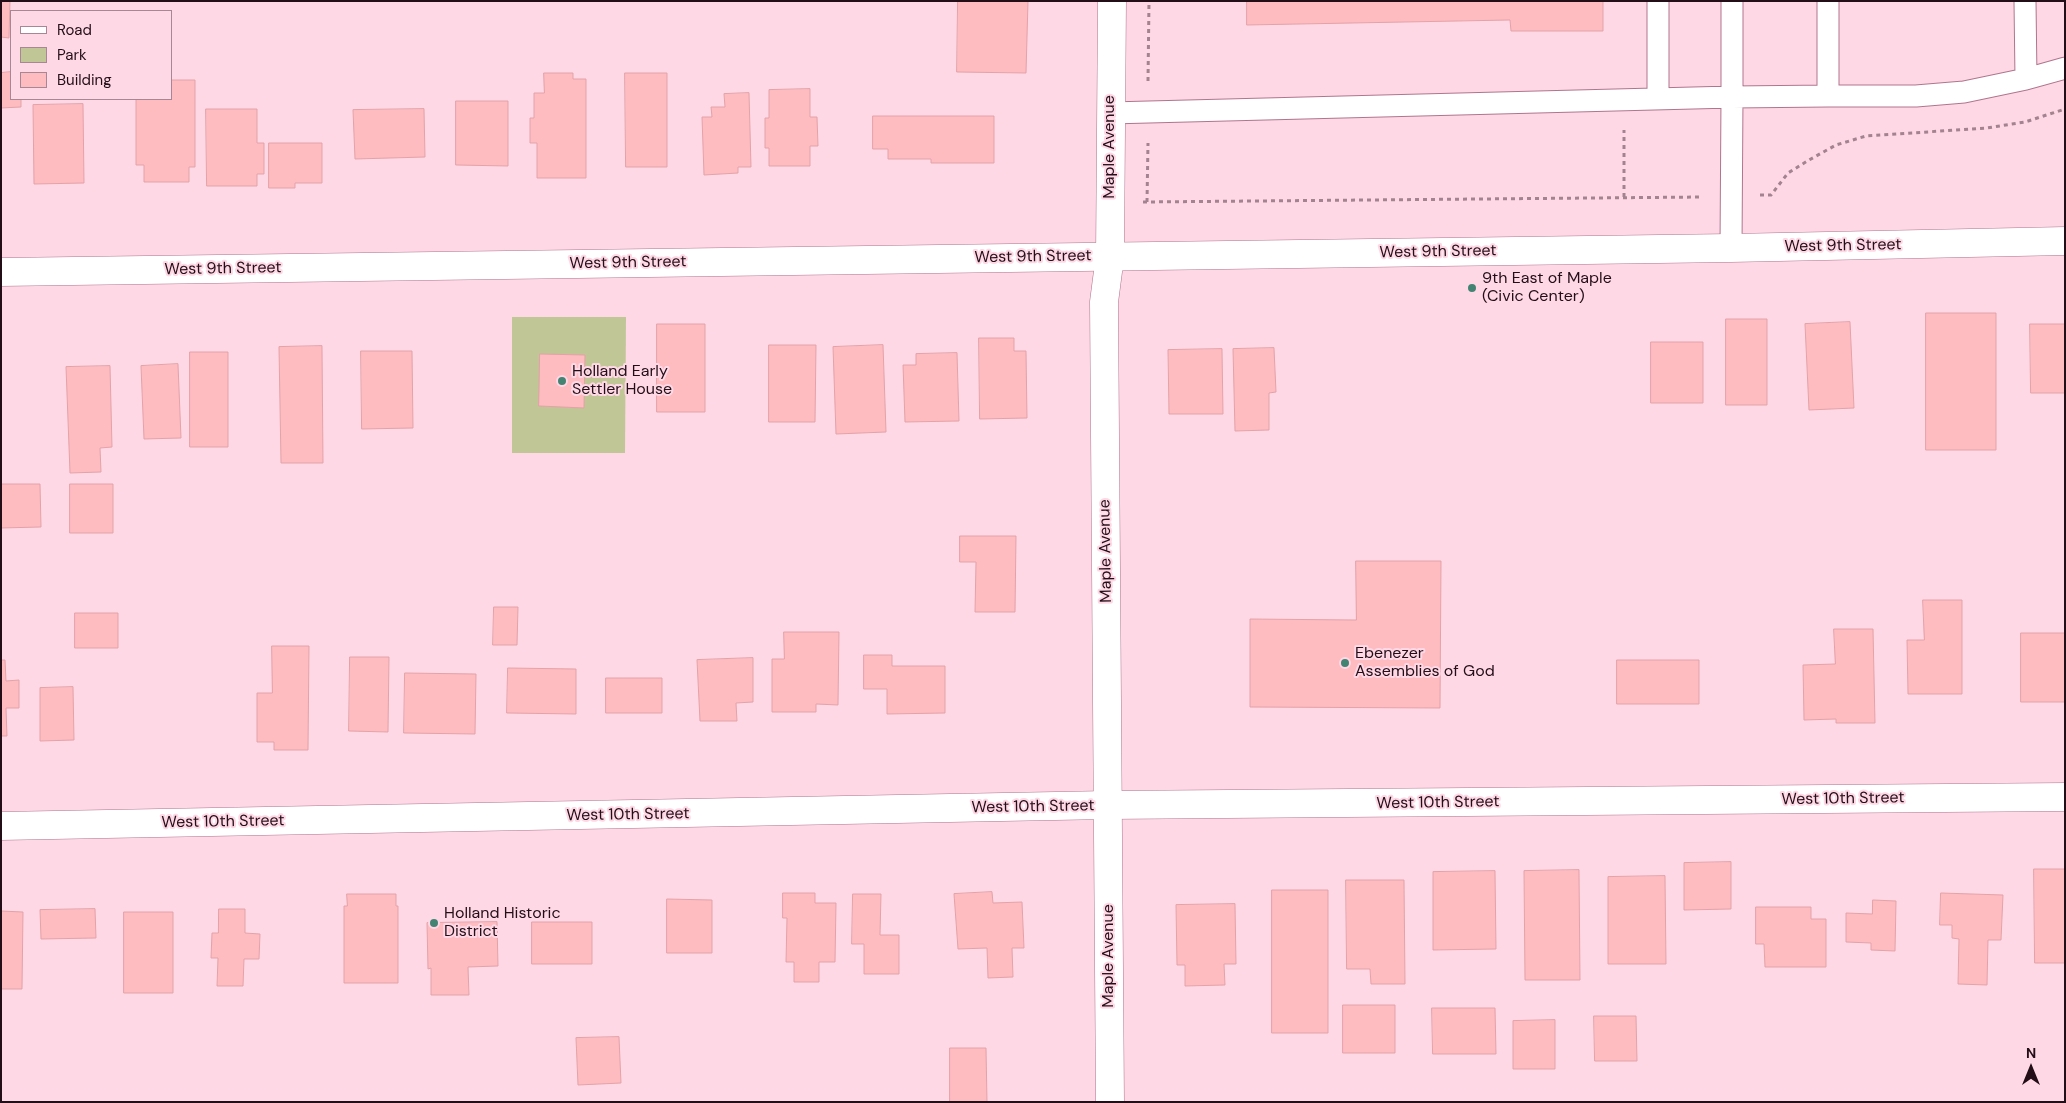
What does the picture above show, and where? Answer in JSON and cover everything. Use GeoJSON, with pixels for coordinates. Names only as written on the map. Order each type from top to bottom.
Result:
{"type":"FeatureCollection","features":[{"type":"Feature","properties":{"kind":"street","name":"Maple Avenue"},"geometry":{"type":"LineString","coordinates":[[1110,1102],[1104,302],[1110,256],[1112,1]]}},
{"type":"Feature","properties":{"kind":"street","name":"West 9th Street"},"geometry":{"type":"LineString","coordinates":[[1,272],[2065,242]]}},
{"type":"Feature","properties":{"kind":"street","name":"West 10th Street"},"geometry":{"type":"LineString","coordinates":[[1,826],[1108,806],[2065,797]]}},
{"type":"Feature","properties":{"kind":"lane"},"geometry":{"type":"LineString","coordinates":[[1658,1],[1658,98]]}},
{"type":"Feature","properties":{"kind":"lane"},"geometry":{"type":"LineString","coordinates":[[1731,248],[1732,1]]}},
{"type":"Feature","properties":{"kind":"lane"},"geometry":{"type":"LineString","coordinates":[[1828,1],[1828,96]]}},
{"type":"Feature","properties":{"kind":"lane"},"geometry":{"type":"LineString","coordinates":[[2025,1],[2026,79]]}},
{"type":"Feature","properties":{"kind":"lane"},"geometry":{"type":"LineString","coordinates":[[1110,113],[1658,98],[1916,96],[1964,92],[2026,79],[2065,68]]}},
{"type":"Feature","properties":{"kind":"path"},"geometry":{"type":"LineString","coordinates":[[1624,99],[1624,197]]}},
{"type":"Feature","properties":{"kind":"path"},"geometry":{"type":"LineString","coordinates":[[1147,202],[1771,195],[1788,174],[1809,160],[1836,145],[1866,136],[1987,128],[2025,122],[2065,109]]}},
{"type":"Feature","properties":{"kind":"green space"},"geometry":{"type":"Polygon","coordinates":[[[512,317],[626,317],[625,453],[512,453],[512,317]]]}},
{"type":"Feature","properties":{"kind":"building"},"geometry":{"type":"Polygon","coordinates":[[[1,1],[10,1],[9,38],[1,37],[1,1]]]}},
{"type":"Feature","properties":{"kind":"building"},"geometry":{"type":"Polygon","coordinates":[[[958,1],[1028,1],[1026,73],[957,72],[958,1]]]}},
{"type":"Feature","properties":{"kind":"building"},"geometry":{"type":"Polygon","coordinates":[[[1247,1],[1603,1],[1603,31],[1511,31],[1510,20],[1247,25],[1247,1]]]}},
{"type":"Feature","properties":{"kind":"building"},"geometry":{"type":"Polygon","coordinates":[[[10,72],[10,100],[21,100],[21,107],[1,108],[1,73],[10,72]]]}},
{"type":"Feature","properties":{"kind":"building"},"geometry":{"type":"Polygon","coordinates":[[[544,73],[573,73],[573,79],[586,79],[586,178],[537,178],[537,143],[530,143],[530,118],[534,118],[534,93],[544,93],[544,73]]]}},
{"type":"Feature","properties":{"kind":"building"},"geometry":{"type":"Polygon","coordinates":[[[625,73],[667,73],[667,167],[626,167],[625,73]]]}},
{"type":"Feature","properties":{"kind":"building"},"geometry":{"type":"Polygon","coordinates":[[[172,80],[195,80],[195,167],[189,167],[189,182],[144,182],[144,165],[136,165],[136,100],[172,100],[172,80]]]}},
{"type":"Feature","properties":{"kind":"building"},"geometry":{"type":"Polygon","coordinates":[[[810,89],[810,117],[817,117],[818,146],[810,146],[810,166],[769,166],[769,148],[765,148],[765,118],[769,118],[769,90],[810,89]]]}},
{"type":"Feature","properties":{"kind":"building"},"geometry":{"type":"Polygon","coordinates":[[[749,93],[751,167],[738,167],[738,173],[704,175],[702,117],[712,117],[711,107],[725,107],[724,94],[749,93]]]}},
{"type":"Feature","properties":{"kind":"building"},"geometry":{"type":"Polygon","coordinates":[[[456,101],[508,101],[508,166],[456,165],[456,101]]]}},
{"type":"Feature","properties":{"kind":"building"},"geometry":{"type":"Polygon","coordinates":[[[83,104],[84,183],[34,184],[33,105],[83,104]]]}},
{"type":"Feature","properties":{"kind":"building"},"geometry":{"type":"Polygon","coordinates":[[[206,109],[257,109],[257,143],[264,143],[264,174],[257,174],[257,186],[207,186],[206,109]]]}},
{"type":"Feature","properties":{"kind":"building"},"geometry":{"type":"Polygon","coordinates":[[[424,109],[425,157],[355,159],[353,110],[424,109]]]}},
{"type":"Feature","properties":{"kind":"building"},"geometry":{"type":"Polygon","coordinates":[[[873,116],[994,116],[994,163],[931,163],[931,159],[888,159],[888,149],[873,149],[873,116]]]}},
{"type":"Feature","properties":{"kind":"building"},"geometry":{"type":"Polygon","coordinates":[[[269,143],[322,143],[322,183],[295,183],[295,188],[269,188],[269,143]]]}},
{"type":"Feature","properties":{"kind":"building"},"geometry":{"type":"Polygon","coordinates":[[[1926,313],[1996,313],[1996,450],[1926,450],[1926,313]]]}},
{"type":"Feature","properties":{"kind":"building"},"geometry":{"type":"Polygon","coordinates":[[[1726,319],[1767,319],[1767,405],[1726,405],[1726,319]]]}},
{"type":"Feature","properties":{"kind":"building"},"geometry":{"type":"Polygon","coordinates":[[[1850,322],[1854,408],[1809,410],[1805,324],[1850,322]]]}},
{"type":"Feature","properties":{"kind":"building"},"geometry":{"type":"Polygon","coordinates":[[[657,324],[705,324],[705,412],[657,412],[657,324]]]}},
{"type":"Feature","properties":{"kind":"building"},"geometry":{"type":"Polygon","coordinates":[[[2030,324],[2065,324],[2065,393],[2031,393],[2030,324]]]}},
{"type":"Feature","properties":{"kind":"building"},"geometry":{"type":"Polygon","coordinates":[[[979,338],[1014,338],[1014,351],[1026,351],[1027,418],[980,419],[979,338]]]}},
{"type":"Feature","properties":{"kind":"building"},"geometry":{"type":"Polygon","coordinates":[[[1651,342],[1703,342],[1703,403],[1651,403],[1651,342]]]}},
{"type":"Feature","properties":{"kind":"building"},"geometry":{"type":"Polygon","coordinates":[[[769,345],[816,345],[815,422],[769,422],[769,345]]]}},
{"type":"Feature","properties":{"kind":"building"},"geometry":{"type":"Polygon","coordinates":[[[883,345],[886,432],[836,434],[833,347],[883,345]]]}},
{"type":"Feature","properties":{"kind":"building"},"geometry":{"type":"Polygon","coordinates":[[[322,346],[323,463],[281,463],[279,347],[322,346]]]}},
{"type":"Feature","properties":{"kind":"building"},"geometry":{"type":"Polygon","coordinates":[[[1274,348],[1276,392],[1269,393],[1269,430],[1235,431],[1233,349],[1274,348]]]}},
{"type":"Feature","properties":{"kind":"building"},"geometry":{"type":"Polygon","coordinates":[[[1222,349],[1223,414],[1169,414],[1168,350],[1222,349]]]}},
{"type":"Feature","properties":{"kind":"building"},"geometry":{"type":"Polygon","coordinates":[[[361,351],[412,351],[413,428],[362,429],[361,351]]]}},
{"type":"Feature","properties":{"kind":"building"},"geometry":{"type":"Polygon","coordinates":[[[190,352],[228,352],[228,447],[190,447],[190,352]]]}},
{"type":"Feature","properties":{"kind":"building"},"geometry":{"type":"Polygon","coordinates":[[[957,353],[959,421],[905,422],[903,365],[916,365],[916,354],[957,353]]]}},
{"type":"Feature","properties":{"kind":"building","name":"Holland Early Settler House"},"geometry":{"type":"Polygon","coordinates":[[[540,354],[585,355],[584,408],[539,406],[540,354]]]}},
{"type":"Feature","properties":{"kind":"building"},"geometry":{"type":"Polygon","coordinates":[[[178,364],[181,438],[144,439],[141,366],[178,364]]]}},
{"type":"Feature","properties":{"kind":"building"},"geometry":{"type":"Polygon","coordinates":[[[110,366],[112,447],[100,448],[101,472],[70,473],[66,367],[110,366]]]}},
{"type":"Feature","properties":{"kind":"building"},"geometry":{"type":"Polygon","coordinates":[[[1,484],[40,484],[41,527],[1,528],[1,484]]]}},
{"type":"Feature","properties":{"kind":"building"},"geometry":{"type":"Polygon","coordinates":[[[70,484],[113,484],[113,533],[70,533],[70,484]]]}},
{"type":"Feature","properties":{"kind":"building"},"geometry":{"type":"Polygon","coordinates":[[[960,536],[1016,536],[1015,612],[975,612],[976,562],[960,562],[960,536]]]}},
{"type":"Feature","properties":{"kind":"building","name":"Ebenezer Assemblies of God"},"geometry":{"type":"Polygon","coordinates":[[[1356,561],[1441,561],[1440,708],[1250,707],[1250,619],[1356,620],[1356,561]]]}},
{"type":"Feature","properties":{"kind":"building"},"geometry":{"type":"Polygon","coordinates":[[[1923,600],[1962,600],[1962,694],[1908,694],[1907,640],[1924,640],[1923,600]]]}},
{"type":"Feature","properties":{"kind":"building"},"geometry":{"type":"Polygon","coordinates":[[[494,607],[518,607],[517,645],[493,645],[494,607]]]}},
{"type":"Feature","properties":{"kind":"building"},"geometry":{"type":"Polygon","coordinates":[[[75,613],[118,613],[118,648],[75,648],[75,613]]]}},
{"type":"Feature","properties":{"kind":"building"},"geometry":{"type":"Polygon","coordinates":[[[1834,629],[1873,629],[1875,723],[1836,723],[1836,719],[1804,720],[1803,665],[1835,664],[1834,629]]]}},
{"type":"Feature","properties":{"kind":"building"},"geometry":{"type":"Polygon","coordinates":[[[784,632],[839,632],[838,705],[816,704],[816,712],[772,712],[772,659],[784,659],[784,632]]]}},
{"type":"Feature","properties":{"kind":"building"},"geometry":{"type":"Polygon","coordinates":[[[2021,633],[2065,633],[2065,702],[2021,702],[2021,633]]]}},
{"type":"Feature","properties":{"kind":"building"},"geometry":{"type":"Polygon","coordinates":[[[272,646],[309,646],[308,750],[274,750],[274,742],[257,742],[257,693],[272,693],[272,646]]]}},
{"type":"Feature","properties":{"kind":"building"},"geometry":{"type":"Polygon","coordinates":[[[864,655],[892,655],[892,666],[945,666],[945,713],[887,714],[887,689],[864,689],[864,655]]]}},
{"type":"Feature","properties":{"kind":"building"},"geometry":{"type":"Polygon","coordinates":[[[350,657],[389,657],[388,732],[349,731],[350,657]]]}},
{"type":"Feature","properties":{"kind":"building"},"geometry":{"type":"Polygon","coordinates":[[[753,658],[753,702],[736,703],[737,721],[700,721],[697,660],[753,658]]]}},
{"type":"Feature","properties":{"kind":"building"},"geometry":{"type":"Polygon","coordinates":[[[1,660],[5,660],[6,681],[19,680],[19,708],[6,708],[7,736],[1,736],[1,660]]]}},
{"type":"Feature","properties":{"kind":"building"},"geometry":{"type":"Polygon","coordinates":[[[1617,660],[1699,660],[1699,704],[1617,704],[1617,660]]]}},
{"type":"Feature","properties":{"kind":"building"},"geometry":{"type":"Polygon","coordinates":[[[508,668],[576,669],[576,714],[507,713],[508,668]]]}},
{"type":"Feature","properties":{"kind":"building"},"geometry":{"type":"Polygon","coordinates":[[[405,673],[476,674],[475,734],[404,733],[405,673]]]}},
{"type":"Feature","properties":{"kind":"building"},"geometry":{"type":"Polygon","coordinates":[[[606,678],[662,678],[662,713],[606,713],[606,678]]]}},
{"type":"Feature","properties":{"kind":"building"},"geometry":{"type":"Polygon","coordinates":[[[73,687],[74,740],[40,741],[40,688],[73,687]]]}},
{"type":"Feature","properties":{"kind":"building"},"geometry":{"type":"Polygon","coordinates":[[[1731,862],[1731,909],[1684,910],[1684,863],[1731,862]]]}},
{"type":"Feature","properties":{"kind":"building"},"geometry":{"type":"Polygon","coordinates":[[[2034,869],[2065,869],[2065,963],[2035,963],[2034,869]]]}},
{"type":"Feature","properties":{"kind":"building"},"geometry":{"type":"Polygon","coordinates":[[[1579,870],[1580,980],[1525,980],[1524,871],[1579,870]]]}},
{"type":"Feature","properties":{"kind":"building"},"geometry":{"type":"Polygon","coordinates":[[[1495,871],[1496,949],[1433,950],[1433,872],[1495,871]]]}},
{"type":"Feature","properties":{"kind":"building"},"geometry":{"type":"Polygon","coordinates":[[[1665,876],[1666,964],[1608,964],[1608,877],[1665,876]]]}},
{"type":"Feature","properties":{"kind":"building"},"geometry":{"type":"Polygon","coordinates":[[[1346,880],[1404,880],[1405,984],[1371,984],[1370,969],[1347,969],[1346,880]]]}},
{"type":"Feature","properties":{"kind":"building"},"geometry":{"type":"Polygon","coordinates":[[[1272,890],[1328,890],[1328,1033],[1272,1033],[1272,890]]]}},
{"type":"Feature","properties":{"kind":"building"},"geometry":{"type":"Polygon","coordinates":[[[992,892],[993,903],[1022,902],[1024,948],[1012,948],[1013,977],[988,978],[987,948],[958,949],[954,894],[992,892]]]}},
{"type":"Feature","properties":{"kind":"building"},"geometry":{"type":"Polygon","coordinates":[[[783,893],[815,893],[815,903],[836,903],[835,962],[819,962],[819,982],[794,982],[794,962],[786,962],[787,918],[783,918],[783,893]]]}},
{"type":"Feature","properties":{"kind":"building"},"geometry":{"type":"Polygon","coordinates":[[[1941,893],[2003,895],[2001,940],[1988,940],[1987,985],[1958,984],[1959,939],[1952,938],[1952,925],[1940,925],[1941,893]]]}},
{"type":"Feature","properties":{"kind":"building"},"geometry":{"type":"Polygon","coordinates":[[[347,894],[396,894],[396,906],[398,906],[398,983],[344,983],[344,906],[347,906],[347,894]]]}},
{"type":"Feature","properties":{"kind":"building"},"geometry":{"type":"Polygon","coordinates":[[[853,894],[881,894],[880,935],[899,935],[899,974],[864,974],[864,944],[852,944],[853,894]]]}},
{"type":"Feature","properties":{"kind":"building"},"geometry":{"type":"Polygon","coordinates":[[[667,899],[712,900],[712,953],[667,953],[667,899]]]}},
{"type":"Feature","properties":{"kind":"building"},"geometry":{"type":"Polygon","coordinates":[[[1873,900],[1896,901],[1895,951],[1871,950],[1871,943],[1846,942],[1846,913],[1872,914],[1873,900]]]}},
{"type":"Feature","properties":{"kind":"building"},"geometry":{"type":"Polygon","coordinates":[[[1235,904],[1236,964],[1224,964],[1225,985],[1185,986],[1185,965],[1177,965],[1176,905],[1235,904]]]}},
{"type":"Feature","properties":{"kind":"building"},"geometry":{"type":"Polygon","coordinates":[[[1756,907],[1811,907],[1811,919],[1826,919],[1826,967],[1765,967],[1764,944],[1756,944],[1756,907]]]}},
{"type":"Feature","properties":{"kind":"building"},"geometry":{"type":"Polygon","coordinates":[[[95,909],[96,938],[41,939],[40,910],[95,909]]]}},
{"type":"Feature","properties":{"kind":"building"},"geometry":{"type":"Polygon","coordinates":[[[219,909],[245,909],[245,933],[260,934],[259,959],[244,959],[243,986],[217,986],[218,958],[211,958],[212,933],[218,933],[219,909]]]}},
{"type":"Feature","properties":{"kind":"building"},"geometry":{"type":"Polygon","coordinates":[[[1,911],[23,912],[22,989],[1,989],[1,911]]]}},
{"type":"Feature","properties":{"kind":"building"},"geometry":{"type":"Polygon","coordinates":[[[124,912],[173,912],[173,993],[124,993],[124,912]]]}},
{"type":"Feature","properties":{"kind":"building"},"geometry":{"type":"Polygon","coordinates":[[[497,922],[498,966],[468,967],[469,995],[431,995],[431,968],[428,969],[427,923],[497,922]]]}},
{"type":"Feature","properties":{"kind":"building"},"geometry":{"type":"Polygon","coordinates":[[[532,922],[592,922],[592,964],[532,964],[532,922]]]}},
{"type":"Feature","properties":{"kind":"building"},"geometry":{"type":"Polygon","coordinates":[[[1343,1005],[1395,1005],[1395,1053],[1343,1053],[1343,1005]]]}},
{"type":"Feature","properties":{"kind":"building"},"geometry":{"type":"Polygon","coordinates":[[[1432,1008],[1495,1008],[1496,1054],[1433,1054],[1432,1008]]]}},
{"type":"Feature","properties":{"kind":"building"},"geometry":{"type":"Polygon","coordinates":[[[1594,1016],[1636,1016],[1637,1061],[1595,1061],[1594,1016]]]}},
{"type":"Feature","properties":{"kind":"building"},"geometry":{"type":"Polygon","coordinates":[[[1555,1020],[1555,1069],[1513,1069],[1513,1021],[1555,1020]]]}},
{"type":"Feature","properties":{"kind":"building"},"geometry":{"type":"Polygon","coordinates":[[[619,1037],[621,1083],[578,1085],[576,1038],[619,1037]]]}},
{"type":"Feature","properties":{"kind":"building"},"geometry":{"type":"Polygon","coordinates":[[[950,1048],[986,1048],[987,1102],[950,1102],[950,1048]]]}},
{"type":"Feature","properties":{"kind":"place","name":"9th East of Maple (Civic Center)"},"geometry":{"type":"Point","coordinates":[1472,288]}},
{"type":"Feature","properties":{"kind":"place","name":"Holland Early Settler House"},"geometry":{"type":"Point","coordinates":[562,381]}},
{"type":"Feature","properties":{"kind":"place","name":"Ebenezer Assemblies of God"},"geometry":{"type":"Point","coordinates":[1345,663]}},
{"type":"Feature","properties":{"kind":"place","name":"Holland Historic District"},"geometry":{"type":"Point","coordinates":[434,923]}}]}
